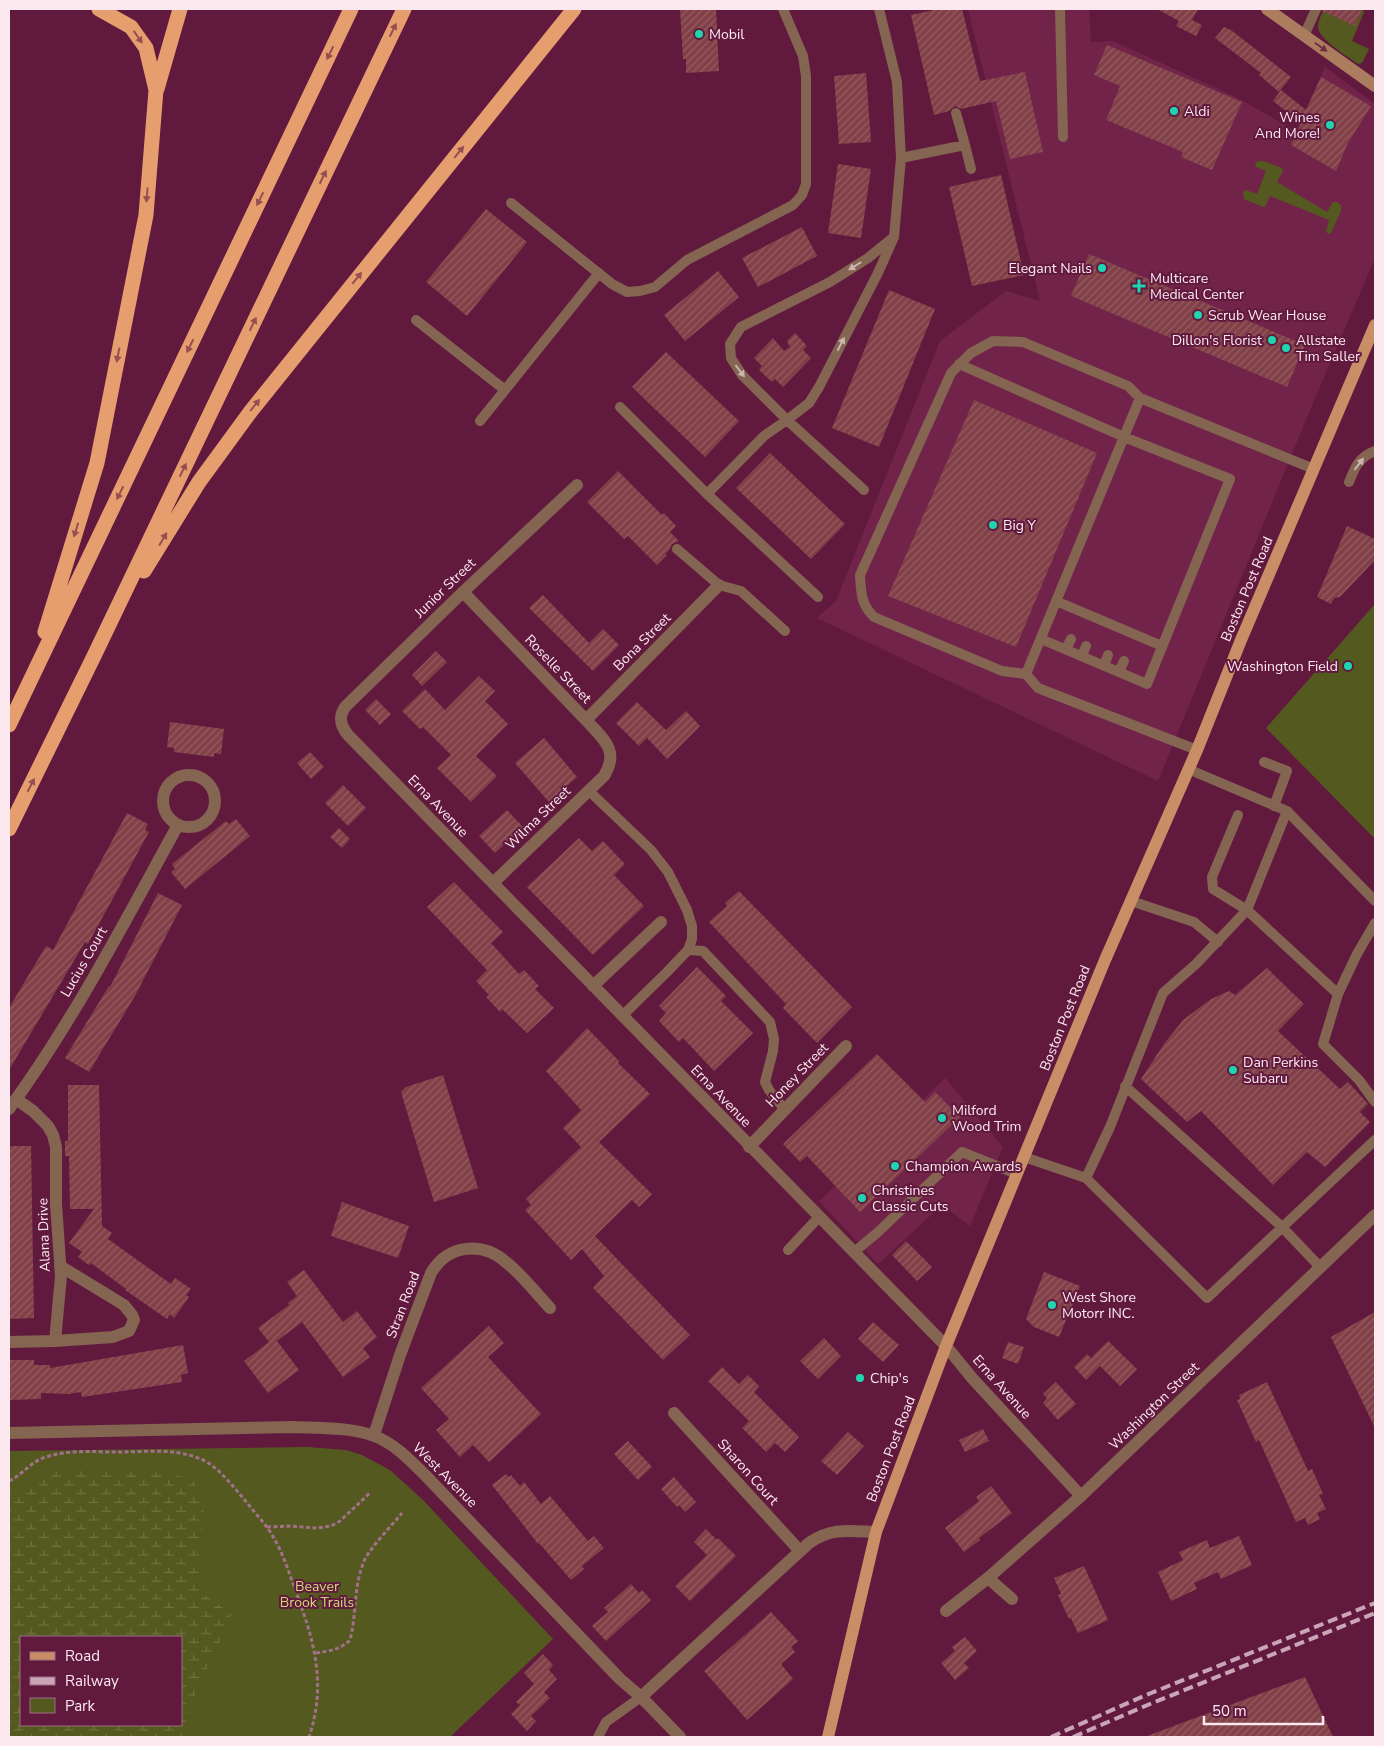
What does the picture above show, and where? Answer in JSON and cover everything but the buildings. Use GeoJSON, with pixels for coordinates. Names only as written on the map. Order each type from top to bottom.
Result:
{"type":"FeatureCollection","features":[{"type":"Feature","properties":{"kind":"highway"},"geometry":{"type":"LineString","coordinates":[[99,9],[131,27],[146,48],[156,90]]}},
{"type":"Feature","properties":{"kind":"highway"},"geometry":{"type":"LineString","coordinates":[[29,682],[97,463],[146,215],[156,90],[180,9]]}},
{"type":"Feature","properties":{"kind":"highway"},"geometry":{"type":"LineString","coordinates":[[9,724],[351,9]]}},
{"type":"Feature","properties":{"kind":"highway"},"geometry":{"type":"LineString","coordinates":[[9,829],[404,9]]}},
{"type":"Feature","properties":{"kind":"highway"},"geometry":{"type":"LineString","coordinates":[[94,656],[178,514],[232,436],[574,9]]}},
{"type":"Feature","properties":{"kind":"main road"},"geometry":{"type":"LineString","coordinates":[[1267,9],[1375,86]]}},
{"type":"Feature","properties":{"kind":"main road","name":"Boston Post Road"},"geometry":{"type":"LineString","coordinates":[[828,1737],[876,1532],[946,1346],[1131,901],[1197,750],[1241,640],[1375,325]]}},
{"type":"Feature","properties":{"kind":"street","name":"Junior Street"},"geometry":{"type":"LineString","coordinates":[[340,717],[346,706],[577,485]]}},
{"type":"Feature","properties":{"kind":"street","name":"Bona Street"},"geometry":{"type":"LineString","coordinates":[[586,720],[719,585]]}},
{"type":"Feature","properties":{"kind":"street","name":"Roselle Street"},"geometry":{"type":"LineString","coordinates":[[463,592],[605,741],[610,749],[611,759],[604,776]]}},
{"type":"Feature","properties":{"kind":"street","name":"Erna Avenue"},"geometry":{"type":"LineString","coordinates":[[340,717],[342,727],[348,735],[749,1147],[946,1346],[972,1378],[1081,1496]]}},
{"type":"Feature","properties":{"kind":"street"},"geometry":{"type":"LineString","coordinates":[[184,776],[200,778],[207,782],[215,798],[211,816],[196,826],[178,825],[166,814],[164,807],[165,791],[176,779],[184,776]]}},
{"type":"Feature","properties":{"kind":"street","name":"Wilma Street"},"geometry":{"type":"LineString","coordinates":[[493,883],[604,776]]}},
{"type":"Feature","properties":{"kind":"street","name":"Lucius Court"},"geometry":{"type":"LineString","coordinates":[[12,1104],[30,1080],[90,983],[178,825]]}},
{"type":"Feature","properties":{"kind":"street"},"geometry":{"type":"LineString","coordinates":[[592,986],[660,922]]}},
{"type":"Feature","properties":{"kind":"street","name":"Honey Street"},"geometry":{"type":"LineString","coordinates":[[749,1147],[846,1046]]}},
{"type":"Feature","properties":{"kind":"street","name":"Alana Drive"},"geometry":{"type":"LineString","coordinates":[[12,1104],[40,1117],[53,1135],[58,1161],[56,1204],[61,1276],[55,1341]]}},
{"type":"Feature","properties":{"kind":"street","name":"Washington Street"},"geometry":{"type":"LineString","coordinates":[[946,1611],[988,1578],[1081,1496],[1375,1215]]}},
{"type":"Feature","properties":{"kind":"street","name":"Stran Road"},"geometry":{"type":"LineString","coordinates":[[374,1436],[400,1355],[431,1273],[444,1257],[464,1248],[484,1250],[496,1255],[507,1262],[550,1308]]}},
{"type":"Feature","properties":{"kind":"street"},"geometry":{"type":"LineString","coordinates":[[9,1342],[113,1337],[129,1331],[134,1320],[124,1305],[60,1266]]}},
{"type":"Feature","properties":{"kind":"street","name":"Sharon Court"},"geometry":{"type":"LineString","coordinates":[[674,1413],[799,1550]]}},
{"type":"Feature","properties":{"kind":"street","name":"West Avenue"},"geometry":{"type":"LineString","coordinates":[[9,1434],[293,1427],[334,1428],[374,1436],[398,1450],[426,1476],[620,1680],[680,1737]]}},
{"type":"Feature","properties":{"kind":"street"},"geometry":{"type":"LineString","coordinates":[[640,1697],[799,1550],[815,1539],[838,1530],[876,1532]]}},
{"type":"Feature","properties":{"kind":"street"},"geometry":{"type":"LineString","coordinates":[[988,1578],[1012,1599]]}},
{"type":"Feature","properties":{"kind":"lane"},"geometry":{"type":"LineString","coordinates":[[511,203],[612,284],[627,292],[647,290],[661,283],[687,260],[793,205],[802,195],[806,184],[806,76],[803,56],[783,9]]}},
{"type":"Feature","properties":{"kind":"lane"},"geometry":{"type":"LineString","coordinates":[[707,494],[764,436],[808,403],[819,387],[894,237],[901,158],[896,82],[879,9]]}},
{"type":"Feature","properties":{"kind":"lane"},"geometry":{"type":"LineString","coordinates":[[1060,9],[1063,137]]}},
{"type":"Feature","properties":{"kind":"lane"},"geometry":{"type":"LineString","coordinates":[[1304,36],[1316,9]]}},
{"type":"Feature","properties":{"kind":"lane"},"geometry":{"type":"LineString","coordinates":[[956,113],[971,170]]}},
{"type":"Feature","properties":{"kind":"lane"},"geometry":{"type":"LineString","coordinates":[[901,158],[965,145]]}},
{"type":"Feature","properties":{"kind":"lane"},"geometry":{"type":"LineString","coordinates":[[864,490],[787,420],[742,375],[731,358],[730,344],[741,327],[830,282],[868,258],[894,237]]}},
{"type":"Feature","properties":{"kind":"lane"},"geometry":{"type":"LineString","coordinates":[[480,421],[599,273]]}},
{"type":"Feature","properties":{"kind":"lane"},"geometry":{"type":"LineString","coordinates":[[416,320],[505,390]]}},
{"type":"Feature","properties":{"kind":"lane"},"geometry":{"type":"LineString","coordinates":[[1197,750],[1038,688],[1026,674],[1002,671],[874,616],[866,608],[861,592],[860,575],[951,373],[971,352],[993,341],[1023,342],[1128,386],[1140,398],[1314,469]]}},
{"type":"Feature","properties":{"kind":"lane"},"geometry":{"type":"LineString","coordinates":[[959,364],[1124,437],[1230,479],[1147,684],[1082,656],[1068,644],[1041,639]]}},
{"type":"Feature","properties":{"kind":"lane"},"geometry":{"type":"LineString","coordinates":[[1026,674],[1140,398]]}},
{"type":"Feature","properties":{"kind":"lane"},"geometry":{"type":"LineString","coordinates":[[620,407],[707,494],[818,597]]}},
{"type":"Feature","properties":{"kind":"lane"},"geometry":{"type":"LineString","coordinates":[[1348,482],[1360,460],[1375,451]]}},
{"type":"Feature","properties":{"kind":"lane"},"geometry":{"type":"LineString","coordinates":[[677,549],[719,585],[741,591],[786,631]]}},
{"type":"Feature","properties":{"kind":"lane"},"geometry":{"type":"LineString","coordinates":[[1056,601],[1079,617],[1132,639],[1162,646]]}},
{"type":"Feature","properties":{"kind":"lane"},"geometry":{"type":"LineString","coordinates":[[1082,656],[1086,646]]}},
{"type":"Feature","properties":{"kind":"lane"},"geometry":{"type":"LineString","coordinates":[[1104,665],[1108,655]]}},
{"type":"Feature","properties":{"kind":"lane"},"geometry":{"type":"LineString","coordinates":[[1119,672],[1124,661]]}},
{"type":"Feature","properties":{"kind":"lane"},"geometry":{"type":"LineString","coordinates":[[1264,762],[1287,771],[1274,806]]}},
{"type":"Feature","properties":{"kind":"lane"},"geometry":{"type":"LineString","coordinates":[[1188,769],[1287,811],[1375,901]]}},
{"type":"Feature","properties":{"kind":"lane"},"geometry":{"type":"LineString","coordinates":[[588,790],[651,850],[668,872],[691,919],[693,933],[688,950],[622,1016]]}},
{"type":"Feature","properties":{"kind":"lane"},"geometry":{"type":"LineString","coordinates":[[1086,1178],[1110,1127],[1163,993],[1218,942],[1247,910],[1287,811]]}},
{"type":"Feature","properties":{"kind":"lane"},"geometry":{"type":"LineString","coordinates":[[1238,815],[1212,877],[1213,889],[1247,910],[1338,994]]}},
{"type":"Feature","properties":{"kind":"lane"},"geometry":{"type":"LineString","coordinates":[[1131,901],[1194,922],[1218,942]]}},
{"type":"Feature","properties":{"kind":"lane"},"geometry":{"type":"LineString","coordinates":[[1375,923],[1357,954],[1338,994],[1323,1044],[1359,1080],[1375,1102]]}},
{"type":"Feature","properties":{"kind":"lane"},"geometry":{"type":"LineString","coordinates":[[688,950],[703,951],[770,1022],[774,1039],[766,1082],[769,1090],[784,1110]]}},
{"type":"Feature","properties":{"kind":"lane"},"geometry":{"type":"LineString","coordinates":[[1125,1086],[1282,1227],[1321,1268]]}},
{"type":"Feature","properties":{"kind":"lane"},"geometry":{"type":"LineString","coordinates":[[1024,1157],[1086,1178],[1207,1298],[1375,1140]]}},
{"type":"Feature","properties":{"kind":"lane"},"geometry":{"type":"LineString","coordinates":[[854,1252],[962,1152],[1017,1174]]}},
{"type":"Feature","properties":{"kind":"lane"},"geometry":{"type":"LineString","coordinates":[[788,1250],[819,1217]]}},
{"type":"Feature","properties":{"kind":"lane"},"geometry":{"type":"LineString","coordinates":[[598,1737],[606,1722],[640,1697]]}},
{"type":"Feature","properties":{"kind":"path"},"geometry":{"type":"LineString","coordinates":[[9,1481],[16,1478],[40,1459],[53,1455],[79,1452],[157,1451],[182,1453],[200,1458],[216,1470],[235,1488],[275,1539],[285,1560],[305,1617],[316,1654],[318,1692],[309,1737]]}},
{"type":"Feature","properties":{"kind":"path"},"geometry":{"type":"LineString","coordinates":[[266,1527],[318,1528],[331,1526],[340,1521],[371,1492]]}},
{"type":"Feature","properties":{"kind":"path"},"geometry":{"type":"LineString","coordinates":[[316,1654],[332,1651],[344,1646],[350,1640],[358,1582],[365,1559],[370,1550],[402,1513]]}},
{"type":"Feature","properties":{"kind":"shaded area"},"geometry":{"type":"Polygon","coordinates":[[[968,9],[1089,9],[1091,42],[1113,41],[1236,97],[1296,131],[1325,67],[1375,104],[1375,258],[1303,427],[1158,781],[817,618],[836,601],[940,341],[1006,291],[1040,301],[968,9]]]}},
{"type":"Feature","properties":{"kind":"shaded area"},"geometry":{"type":"Polygon","coordinates":[[[945,1078],[1003,1147],[970,1226],[942,1205],[878,1264],[819,1201],[945,1078]]]}},
{"type":"Feature","properties":{"kind":"green space"},"geometry":{"type":"Polygon","coordinates":[[[1362,9],[1364,12],[1352,41],[1369,49],[1362,63],[1358,64],[1323,37],[1319,31],[1318,24],[1323,11],[1355,25],[1362,9]]]}},
{"type":"Feature","properties":{"kind":"green space"},"geometry":{"type":"Polygon","coordinates":[[[1258,161],[1282,168],[1283,171],[1277,182],[1327,212],[1333,202],[1341,205],[1341,211],[1331,233],[1326,232],[1329,220],[1270,196],[1265,207],[1244,199],[1243,192],[1246,190],[1257,194],[1266,171],[1256,167],[1255,164],[1258,161]]]}},
{"type":"Feature","properties":{"kind":"green space","name":"Washington Field"},"geometry":{"type":"Polygon","coordinates":[[[1375,604],[1375,839],[1266,728],[1375,604]]]}},
{"type":"Feature","properties":{"kind":"green space","name":"Beaver Brook Trails"},"geometry":{"type":"Polygon","coordinates":[[[307,1447],[346,1450],[362,1455],[390,1470],[423,1500],[553,1639],[450,1737],[9,1737],[9,1451],[307,1447]]]}},
{"type":"Feature","properties":{"kind":"green space"},"geometry":{"type":"Polygon","coordinates":[[[106,1468],[192,1478],[204,1506],[199,1591],[232,1614],[190,1706],[190,1737],[9,1737],[9,1493],[53,1471],[106,1468]]]}},
{"type":"Feature","properties":{"kind":"railway"},"geometry":{"type":"LineString","coordinates":[[1051,1737],[1146,1695],[1375,1603]]}},
{"type":"Feature","properties":{"kind":"railway"},"geometry":{"type":"LineString","coordinates":[[1073,1737],[1375,1613]]}},
{"type":"Feature","properties":{"kind":"place","name":"Mobil"},"geometry":{"type":"Point","coordinates":[699,34]}},
{"type":"Feature","properties":{"kind":"place","name":"Aldi"},"geometry":{"type":"Point","coordinates":[1174,111]}},
{"type":"Feature","properties":{"kind":"place","name":"Wines And More!"},"geometry":{"type":"Point","coordinates":[1330,125]}},
{"type":"Feature","properties":{"kind":"place","name":"Elegant Nails"},"geometry":{"type":"Point","coordinates":[1102,268]}},
{"type":"Feature","properties":{"kind":"place","name":"Multicare Medical Center"},"geometry":{"type":"Point","coordinates":[1139,286]}},
{"type":"Feature","properties":{"kind":"place","name":"Scrub Wear House"},"geometry":{"type":"Point","coordinates":[1198,315]}},
{"type":"Feature","properties":{"kind":"place","name":"Dillon's Florist"},"geometry":{"type":"Point","coordinates":[1272,340]}},
{"type":"Feature","properties":{"kind":"place","name":"Allstate Tim Saller"},"geometry":{"type":"Point","coordinates":[1286,348]}},
{"type":"Feature","properties":{"kind":"place","name":"Big Y"},"geometry":{"type":"Point","coordinates":[993,525]}},
{"type":"Feature","properties":{"kind":"place","name":"Washington Field"},"geometry":{"type":"Point","coordinates":[1348,666]}},
{"type":"Feature","properties":{"kind":"place","name":"Dan Perkins Subaru"},"geometry":{"type":"Point","coordinates":[1233,1070]}},
{"type":"Feature","properties":{"kind":"place","name":"Milford Wood Trim"},"geometry":{"type":"Point","coordinates":[942,1118]}},
{"type":"Feature","properties":{"kind":"place","name":"Champion Awards"},"geometry":{"type":"Point","coordinates":[895,1166]}},
{"type":"Feature","properties":{"kind":"place","name":"Christines Classic Cuts"},"geometry":{"type":"Point","coordinates":[862,1198]}},
{"type":"Feature","properties":{"kind":"place","name":"West Shore Motorr INC."},"geometry":{"type":"Point","coordinates":[1052,1305]}},
{"type":"Feature","properties":{"kind":"place","name":"Chip's"},"geometry":{"type":"Point","coordinates":[860,1378]}}]}
